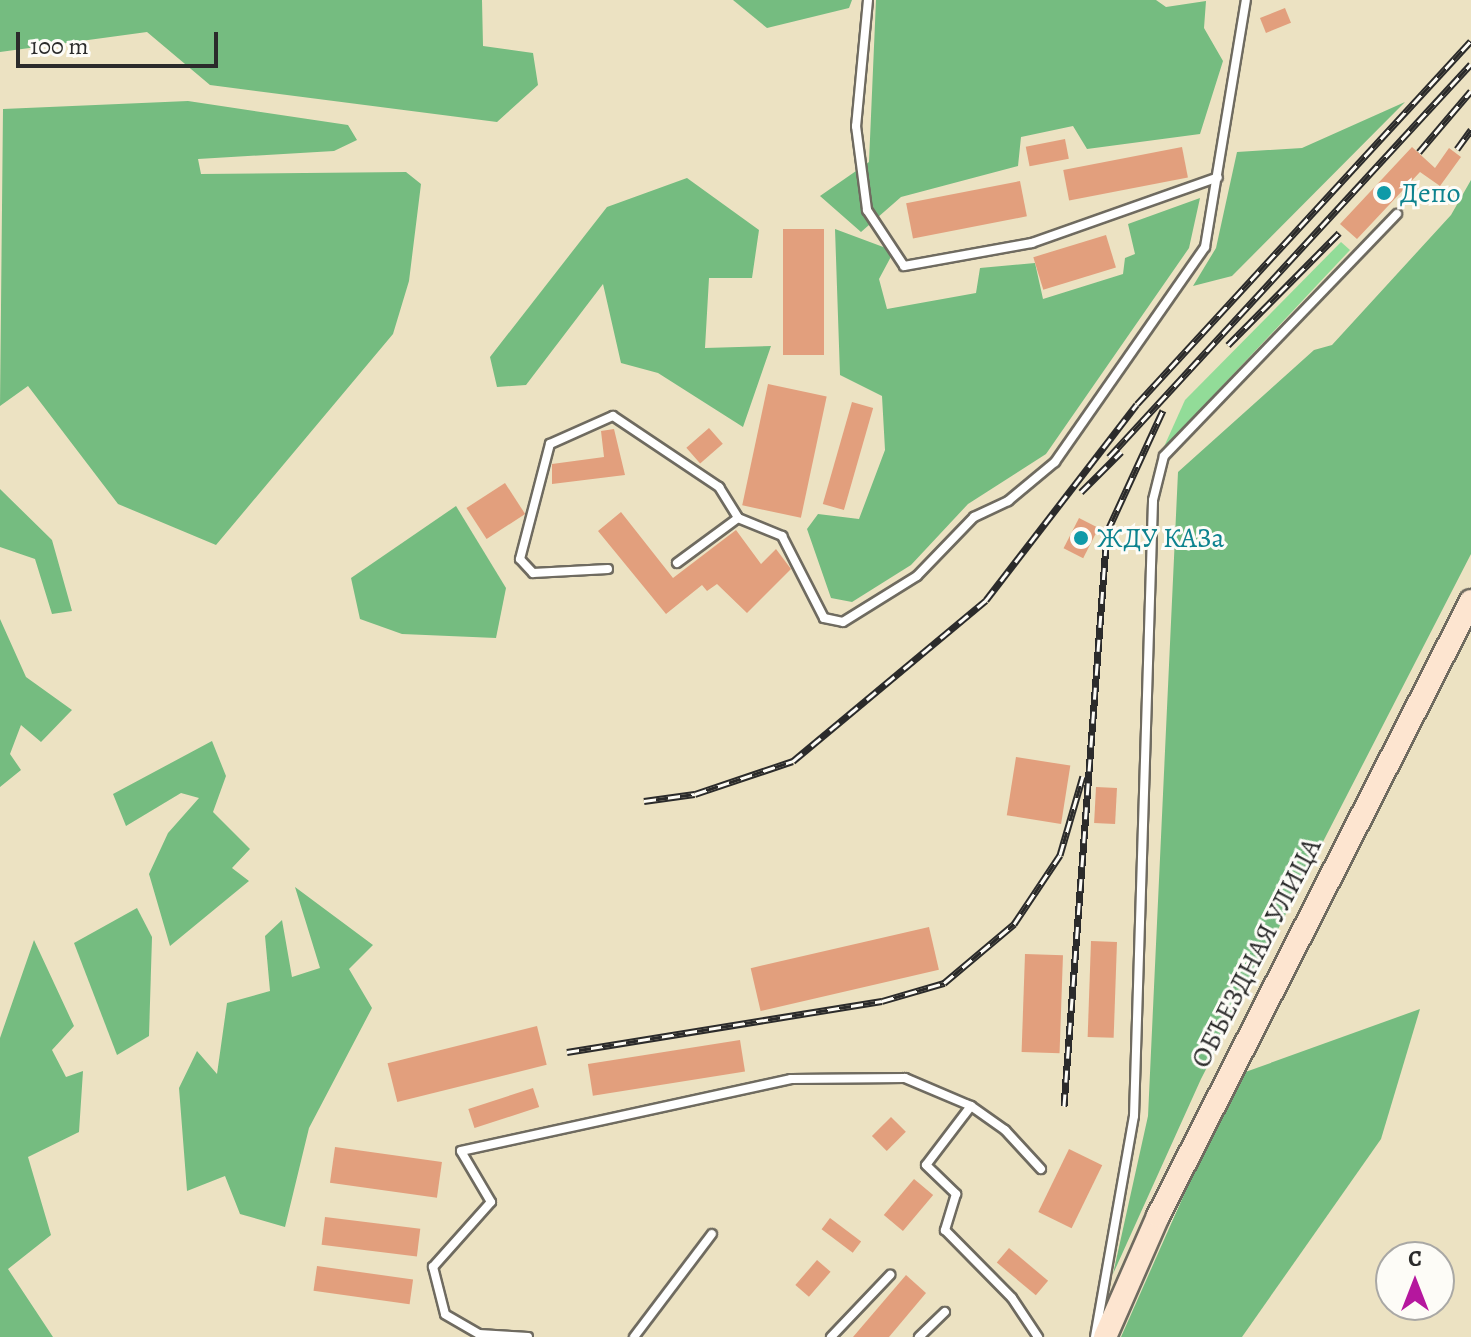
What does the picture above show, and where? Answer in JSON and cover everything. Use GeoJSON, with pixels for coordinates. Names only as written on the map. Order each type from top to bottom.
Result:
{"type":"FeatureCollection","features":[{"type":"Feature","properties":{"kind":"main road","name":"ОБЪЕЗДНАЯ УЛИЦА"},"geometry":{"type":"LineString","coordinates":[[1105,1337],[1165,1202],[1471,601]]}},
{"type":"Feature","properties":{"kind":"lane"},"geometry":{"type":"LineString","coordinates":[[868,0],[859,154],[867,210],[904,266],[1032,243],[1218,177]]}},
{"type":"Feature","properties":{"kind":"lane"},"geometry":{"type":"LineString","coordinates":[[608,569],[533,573],[520,559],[546,452],[613,416],[719,487],[738,518],[782,536],[824,618],[843,622],[917,576],[974,517],[1055,462],[1205,247],[1246,0]]}},
{"type":"Feature","properties":{"kind":"lane"},"geometry":{"type":"LineString","coordinates":[[1095,1337],[1134,1116],[1153,500],[1164,456],[1397,214]]}},
{"type":"Feature","properties":{"kind":"lane"},"geometry":{"type":"LineString","coordinates":[[677,563],[738,518]]}},
{"type":"Feature","properties":{"kind":"lane"},"geometry":{"type":"LineString","coordinates":[[528,1337],[479,1334],[445,1314],[433,1267],[491,1202],[461,1151],[791,1079],[905,1078],[971,1106],[1005,1130],[1041,1169]]}},
{"type":"Feature","properties":{"kind":"lane"},"geometry":{"type":"LineString","coordinates":[[971,1106],[926,1165],[956,1194],[945,1230],[1012,1298],[1038,1337]]}},
{"type":"Feature","properties":{"kind":"lane"},"geometry":{"type":"LineString","coordinates":[[634,1337],[712,1234]]}},
{"type":"Feature","properties":{"kind":"lane"},"geometry":{"type":"LineString","coordinates":[[831,1337],[890,1275]]}},
{"type":"Feature","properties":{"kind":"lane"},"geometry":{"type":"LineString","coordinates":[[919,1337],[945,1312]]}},
{"type":"Feature","properties":{"kind":"green space"},"geometry":{"type":"Polygon","coordinates":[[[0,0],[482,0],[483,46],[533,53],[538,85],[497,122],[210,85],[147,32],[0,52],[0,0]]]}},
{"type":"Feature","properties":{"kind":"green space"},"geometry":{"type":"Polygon","coordinates":[[[733,0],[852,0],[849,8],[767,28],[733,0]]]}},
{"type":"Feature","properties":{"kind":"green space"},"geometry":{"type":"Polygon","coordinates":[[[876,0],[1156,0],[1166,7],[1206,1],[1204,28],[1223,61],[1200,134],[1087,149],[1073,126],[1021,137],[1018,166],[901,197],[861,232],[820,196],[869,162],[876,0]]]}},
{"type":"Feature","properties":{"kind":"green space"},"geometry":{"type":"Polygon","coordinates":[[[188,101],[348,125],[357,140],[334,151],[198,159],[201,174],[406,172],[421,184],[409,281],[393,334],[216,545],[118,504],[28,386],[0,406],[3,109],[188,101]]]}},
{"type":"Feature","properties":{"kind":"green space"},"geometry":{"type":"Polygon","coordinates":[[[1405,102],[1232,276],[1193,286],[1216,248],[1237,152],[1302,148],[1405,102]]]}},
{"type":"Feature","properties":{"kind":"green space"},"geometry":{"type":"Polygon","coordinates":[[[687,178],[759,230],[752,278],[709,278],[705,348],[771,346],[743,427],[658,373],[621,363],[603,284],[526,385],[497,387],[490,357],[607,207],[687,178]]]}},
{"type":"Feature","properties":{"kind":"green space"},"geometry":{"type":"Polygon","coordinates":[[[1471,180],[1471,554],[1201,1079],[1113,1274],[1148,1116],[1178,472],[1314,350],[1332,345],[1451,215],[1471,180]]]}},
{"type":"Feature","properties":{"kind":"green space"},"geometry":{"type":"Polygon","coordinates":[[[1200,198],[1189,248],[1046,454],[968,504],[911,565],[852,602],[831,598],[807,529],[818,514],[859,519],[885,450],[882,396],[840,375],[835,229],[894,251],[879,279],[887,309],[976,293],[980,268],[1035,263],[1043,299],[1123,274],[1125,258],[1135,254],[1128,224],[1200,198]]]}},
{"type":"Feature","properties":{"kind":"green space"},"geometry":{"type":"Polygon","coordinates":[[[1341,242],[1350,250],[1163,449],[1185,400],[1341,242]]]}},
{"type":"Feature","properties":{"kind":"green space"},"geometry":{"type":"Polygon","coordinates":[[[0,489],[52,540],[72,611],[52,614],[35,559],[0,547],[0,489]]]}},
{"type":"Feature","properties":{"kind":"green space"},"geometry":{"type":"Polygon","coordinates":[[[456,506],[506,588],[496,638],[402,634],[360,619],[351,578],[456,506]]]}},
{"type":"Feature","properties":{"kind":"green space"},"geometry":{"type":"Polygon","coordinates":[[[0,619],[26,677],[72,710],[41,742],[21,725],[10,754],[21,770],[0,787],[0,619]]]}},
{"type":"Feature","properties":{"kind":"green space"},"geometry":{"type":"Polygon","coordinates":[[[212,741],[226,776],[213,812],[250,849],[232,868],[249,881],[170,946],[149,874],[168,833],[199,798],[181,793],[126,826],[113,794],[212,741]]]}},
{"type":"Feature","properties":{"kind":"green space"},"geometry":{"type":"Polygon","coordinates":[[[295,887],[373,945],[349,969],[372,1008],[309,1128],[285,1227],[240,1214],[225,1176],[187,1191],[179,1088],[197,1051],[217,1074],[227,1003],[270,991],[265,936],[282,920],[292,977],[320,968],[295,887]]]}},
{"type":"Feature","properties":{"kind":"green space"},"geometry":{"type":"Polygon","coordinates":[[[137,908],[152,937],[149,1036],[117,1055],[74,943],[137,908]]]}},
{"type":"Feature","properties":{"kind":"green space"},"geometry":{"type":"Polygon","coordinates":[[[34,940],[74,1026],[52,1050],[66,1077],[83,1071],[79,1132],[28,1157],[51,1235],[8,1269],[53,1337],[0,1337],[0,1038],[34,940]]]}},
{"type":"Feature","properties":{"kind":"green space"},"geometry":{"type":"Polygon","coordinates":[[[1420,1009],[1381,1139],[1242,1337],[1121,1337],[1237,1075],[1420,1009]]]}},
{"type":"Feature","properties":{"kind":"building"},"geometry":{"type":"Polygon","coordinates":[[[1285,8],[1291,23],[1266,33],[1260,18],[1285,8]]]}},
{"type":"Feature","properties":{"kind":"building"},"geometry":{"type":"Polygon","coordinates":[[[1065,139],[1069,159],[1030,166],[1026,147],[1065,139]]]}},
{"type":"Feature","properties":{"kind":"building"},"geometry":{"type":"Polygon","coordinates":[[[1182,147],[1188,177],[1069,201],[1063,170],[1182,147]]]}},
{"type":"Feature","properties":{"kind":"building","name":"Депо"},"geometry":{"type":"Polygon","coordinates":[[[1412,147],[1435,168],[1449,148],[1461,157],[1440,186],[1420,172],[1357,239],[1340,224],[1412,147]]]}},
{"type":"Feature","properties":{"kind":"building"},"geometry":{"type":"Polygon","coordinates":[[[1020,181],[1027,216],[913,238],[906,203],[1020,181]]]}},
{"type":"Feature","properties":{"kind":"building"},"geometry":{"type":"Polygon","coordinates":[[[783,229],[824,229],[824,355],[783,355],[783,229]]]}},
{"type":"Feature","properties":{"kind":"building"},"geometry":{"type":"Polygon","coordinates":[[[1106,235],[1116,268],[1043,290],[1033,257],[1106,235]]]}},
{"type":"Feature","properties":{"kind":"building"},"geometry":{"type":"Polygon","coordinates":[[[768,384],[827,396],[801,518],[742,505],[768,384]]]}},
{"type":"Feature","properties":{"kind":"building"},"geometry":{"type":"Polygon","coordinates":[[[852,402],[873,408],[844,510],[823,504],[852,402]]]}},
{"type":"Feature","properties":{"kind":"building"},"geometry":{"type":"Polygon","coordinates":[[[709,428],[723,444],[700,464],[686,448],[709,428]]]}},
{"type":"Feature","properties":{"kind":"building"},"geometry":{"type":"Polygon","coordinates":[[[614,429],[625,475],[552,484],[552,464],[604,457],[601,431],[614,429]]]}},
{"type":"Feature","properties":{"kind":"building"},"geometry":{"type":"Polygon","coordinates":[[[505,483],[525,514],[487,539],[466,508],[505,483]]]}},
{"type":"Feature","properties":{"kind":"building"},"geometry":{"type":"Polygon","coordinates":[[[621,512],[673,578],[736,530],[761,564],[776,549],[791,569],[747,613],[717,584],[707,591],[702,585],[666,614],[598,531],[621,512]]]}},
{"type":"Feature","properties":{"kind":"building","name":"ЖДУ КАЗа"},"geometry":{"type":"Polygon","coordinates":[[[1079,518],[1099,528],[1083,558],[1064,548],[1079,518]]]}},
{"type":"Feature","properties":{"kind":"building"},"geometry":{"type":"Polygon","coordinates":[[[1016,757],[1070,766],[1061,824],[1007,815],[1016,757]]]}},
{"type":"Feature","properties":{"kind":"building"},"geometry":{"type":"Polygon","coordinates":[[[1096,787],[1117,788],[1115,824],[1094,823],[1096,787]]]}},
{"type":"Feature","properties":{"kind":"building"},"geometry":{"type":"Polygon","coordinates":[[[929,927],[939,970],[761,1011],[751,968],[929,927]]]}},
{"type":"Feature","properties":{"kind":"building"},"geometry":{"type":"Polygon","coordinates":[[[1091,941],[1117,942],[1114,1038],[1088,1037],[1091,941]]]}},
{"type":"Feature","properties":{"kind":"building"},"geometry":{"type":"Polygon","coordinates":[[[1025,954],[1063,955],[1060,1053],[1022,1052],[1025,954]]]}},
{"type":"Feature","properties":{"kind":"building"},"geometry":{"type":"Polygon","coordinates":[[[537,1026],[547,1065],[397,1102],[388,1063],[537,1026]]]}},
{"type":"Feature","properties":{"kind":"building"},"geometry":{"type":"Polygon","coordinates":[[[740,1040],[745,1072],[593,1096],[588,1064],[740,1040]]]}},
{"type":"Feature","properties":{"kind":"building"},"geometry":{"type":"Polygon","coordinates":[[[533,1088],[539,1107],[475,1128],[468,1109],[533,1088]]]}},
{"type":"Feature","properties":{"kind":"building"},"geometry":{"type":"Polygon","coordinates":[[[891,1117],[906,1132],[887,1151],[872,1136],[891,1117]]]}},
{"type":"Feature","properties":{"kind":"building"},"geometry":{"type":"Polygon","coordinates":[[[335,1147],[442,1162],[437,1198],[330,1183],[335,1147]]]}},
{"type":"Feature","properties":{"kind":"building"},"geometry":{"type":"Polygon","coordinates":[[[1069,1149],[1102,1165],[1072,1228],[1038,1212],[1069,1149]]]}},
{"type":"Feature","properties":{"kind":"building"},"geometry":{"type":"Polygon","coordinates":[[[914,1179],[933,1195],[903,1231],[884,1215],[914,1179]]]}},
{"type":"Feature","properties":{"kind":"building"},"geometry":{"type":"Polygon","coordinates":[[[325,1217],[420,1229],[417,1256],[322,1245],[325,1217]]]}},
{"type":"Feature","properties":{"kind":"building"},"geometry":{"type":"Polygon","coordinates":[[[830,1218],[861,1241],[853,1253],[822,1229],[830,1218]]]}},
{"type":"Feature","properties":{"kind":"building"},"geometry":{"type":"Polygon","coordinates":[[[1009,1248],[1048,1281],[1036,1295],[997,1263],[1009,1248]]]}},
{"type":"Feature","properties":{"kind":"building"},"geometry":{"type":"Polygon","coordinates":[[[817,1260],[831,1272],[809,1297],[795,1285],[817,1260]]]}},
{"type":"Feature","properties":{"kind":"building"},"geometry":{"type":"Polygon","coordinates":[[[317,1266],[413,1279],[410,1304],[314,1291],[317,1266]]]}},
{"type":"Feature","properties":{"kind":"building"},"geometry":{"type":"Polygon","coordinates":[[[906,1275],[926,1293],[889,1337],[853,1337],[906,1275]]]}},
{"type":"Feature","properties":{"kind":"railway"},"geometry":{"type":"LineString","coordinates":[[644,801],[695,794],[793,761],[986,600],[1137,404],[1471,41]]}},
{"type":"Feature","properties":{"kind":"railway"},"geometry":{"type":"LineString","coordinates":[[1109,457],[1471,64]]}},
{"type":"Feature","properties":{"kind":"railway"},"geometry":{"type":"LineString","coordinates":[[1419,152],[1471,91]]}},
{"type":"Feature","properties":{"kind":"railway"},"geometry":{"type":"LineString","coordinates":[[1457,149],[1471,130]]}},
{"type":"Feature","properties":{"kind":"railway"},"geometry":{"type":"LineString","coordinates":[[1228,345],[1339,233]]}},
{"type":"Feature","properties":{"kind":"railway"},"geometry":{"type":"LineString","coordinates":[[1064,1106],[1107,532],[1163,410]]}},
{"type":"Feature","properties":{"kind":"railway"},"geometry":{"type":"LineString","coordinates":[[1081,492],[1121,452]]}},
{"type":"Feature","properties":{"kind":"railway"},"geometry":{"type":"LineString","coordinates":[[567,1052],[882,1001],[944,983],[1014,924],[1060,855],[1083,776]]}},
{"type":"Feature","properties":{"kind":"place","name":"Депо"},"geometry":{"type":"Point","coordinates":[1384,193]}},
{"type":"Feature","properties":{"kind":"place","name":"ЖДУ КАЗа"},"geometry":{"type":"Point","coordinates":[1081,538]}}]}
